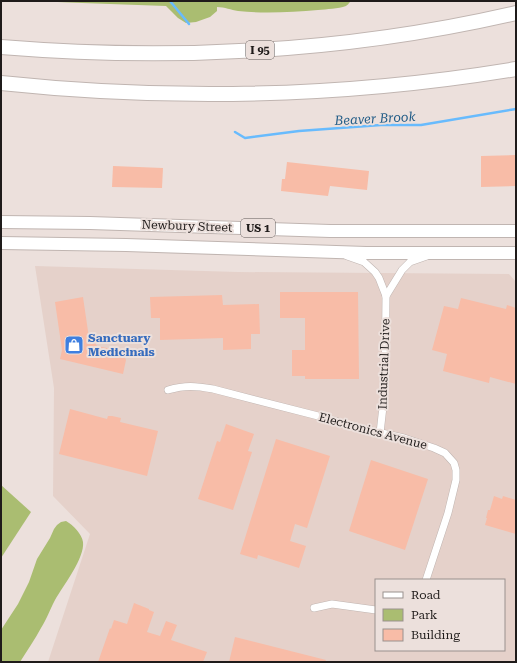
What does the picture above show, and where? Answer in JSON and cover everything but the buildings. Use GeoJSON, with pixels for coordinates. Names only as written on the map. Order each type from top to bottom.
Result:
{"type":"FeatureCollection","features":[{"type":"Feature","properties":{"kind":"highway","name":"I 95"},"geometry":{"type":"LineString","coordinates":[[1,47],[82,52],[140,53],[193,53],[257,50],[384,38],[426,32],[516,13]]}},
{"type":"Feature","properties":{"kind":"highway"},"geometry":{"type":"LineString","coordinates":[[1,83],[112,92],[174,94],[281,93],[405,83],[516,69]]}},
{"type":"Feature","properties":{"kind":"main road","name":"Newbury Street"},"geometry":{"type":"LineString","coordinates":[[1,222],[98,223],[330,231],[516,231]]}},
{"type":"Feature","properties":{"kind":"main road","name":"Newbury Street"},"geometry":{"type":"LineString","coordinates":[[1,243],[126,245],[366,253],[516,253]]}},
{"type":"Feature","properties":{"kind":"street","name":"Industrial Drive"},"geometry":{"type":"LineString","coordinates":[[337,252],[364,262],[370,267],[379,278],[386,296],[385,389],[380,432]]}},
{"type":"Feature","properties":{"kind":"street"},"geometry":{"type":"LineString","coordinates":[[386,296],[402,270],[410,262],[437,253]]}},
{"type":"Feature","properties":{"kind":"street","name":"Electronics Avenue"},"geometry":{"type":"LineString","coordinates":[[168,390],[194,386],[213,389],[404,438],[445,453],[454,463],[456,475],[455,487],[426,579]]}},
{"type":"Feature","properties":{"kind":"street"},"geometry":{"type":"LineString","coordinates":[[314,608],[332,604],[375,610]]}},
{"type":"Feature","properties":{"kind":"shaded area"},"geometry":{"type":"Polygon","coordinates":[[[35,266],[238,272],[509,274],[516,282],[516,662],[48,662],[90,534],[53,496],[54,388],[35,266]]]}},
{"type":"Feature","properties":{"kind":"green space"},"geometry":{"type":"Polygon","coordinates":[[[33,1],[355,1],[350,2],[346,6],[340,8],[268,13],[238,11],[217,7],[217,11],[210,17],[196,22],[186,23],[178,18],[166,6],[33,1]]]}},
{"type":"Feature","properties":{"kind":"green space"},"geometry":{"type":"Polygon","coordinates":[[[1,485],[31,512],[1,558],[1,485]]]}},
{"type":"Feature","properties":{"kind":"green space"},"geometry":{"type":"Polygon","coordinates":[[[66,521],[77,530],[81,536],[83,549],[81,556],[55,600],[34,641],[20,662],[1,662],[1,630],[18,604],[29,582],[37,559],[54,529],[61,522],[66,521]]]}},
{"type":"Feature","properties":{"kind":"waterway","name":"Beaver Brook"},"geometry":{"type":"LineString","coordinates":[[170,1],[189,24]]}},
{"type":"Feature","properties":{"kind":"waterway","name":"Beaver Brook"},"geometry":{"type":"LineString","coordinates":[[235,132],[245,138],[299,131],[381,125],[421,125],[516,109]]}},
{"type":"Feature","properties":{"kind":"place","name":"Sanctuary Medicinals"},"geometry":{"type":"Point","coordinates":[74,345]}}]}
